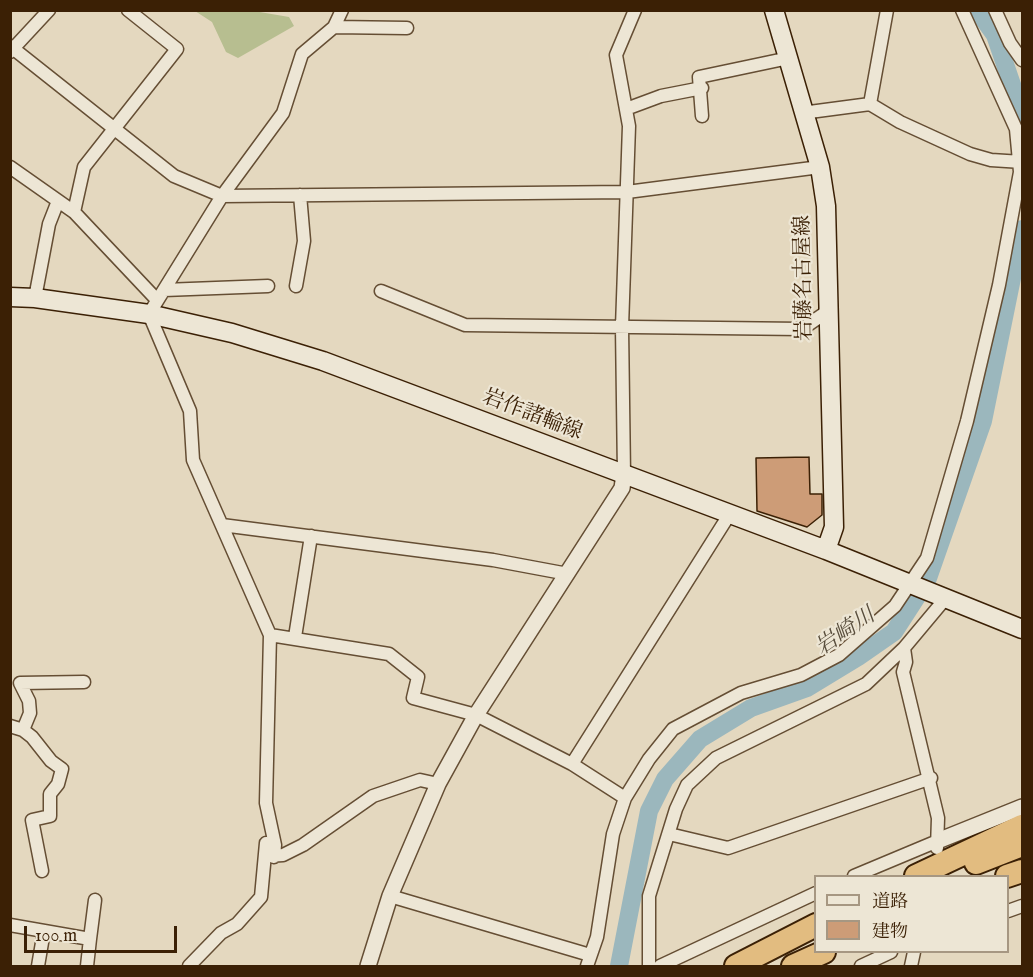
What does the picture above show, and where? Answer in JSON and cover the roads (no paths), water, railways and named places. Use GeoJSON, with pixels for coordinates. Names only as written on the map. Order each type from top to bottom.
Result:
{"type":"FeatureCollection","features":[{"type":"Feature","properties":{"kind":"highway"},"geometry":{"type":"LineString","coordinates":[[918,875],[1023,826]]}},
{"type":"Feature","properties":{"kind":"highway"},"geometry":{"type":"LineString","coordinates":[[944,875],[1023,845]]}},
{"type":"Feature","properties":{"kind":"highway"},"geometry":{"type":"LineString","coordinates":[[737,966],[814,927]]}},
{"type":"Feature","properties":{"kind":"highway"},"geometry":{"type":"LineString","coordinates":[[737,966],[814,931]]}},
{"type":"Feature","properties":{"kind":"highway"},"geometry":{"type":"LineString","coordinates":[[793,966],[820,953]]}},
{"type":"Feature","properties":{"kind":"main road","name":"岩藤名古屋線"},"geometry":{"type":"LineString","coordinates":[[774,10],[789,58],[802,113],[820,166],[826,206],[834,527],[826,550]]}},
{"type":"Feature","properties":{"kind":"main road","name":"岩作諸輪線"},"geometry":{"type":"LineString","coordinates":[[10,297],[156,301],[232,333],[324,361],[826,550],[1023,629]]}},
{"type":"Feature","properties":{"kind":"street"},"geometry":{"type":"LineString","coordinates":[[49,10],[11,49],[174,176],[222,196],[627,192],[820,166]]}},
{"type":"Feature","properties":{"kind":"street"},"geometry":{"type":"LineString","coordinates":[[75,212],[84,167],[177,49],[128,10]]}},
{"type":"Feature","properties":{"kind":"street"},"geometry":{"type":"LineString","coordinates":[[156,301],[222,196],[283,113],[302,54],[334,27],[342,10]]}},
{"type":"Feature","properties":{"kind":"street"},"geometry":{"type":"LineString","coordinates":[[368,966],[390,896],[438,784],[476,716],[622,488],[624,475],[622,327],[629,126],[616,55],[635,10]]}},
{"type":"Feature","properties":{"kind":"street"},"geometry":{"type":"LineString","coordinates":[[870,104],[888,10]]}},
{"type":"Feature","properties":{"kind":"street"},"geometry":{"type":"LineString","coordinates":[[390,896],[588,961],[597,938],[613,834],[625,798],[649,759],[673,729],[733,696],[801,675],[839,655],[895,606],[911,585],[927,558],[967,421],[1013,214],[1020,172],[1016,129],[962,10]]}},
{"type":"Feature","properties":{"kind":"street"},"geometry":{"type":"LineString","coordinates":[[995,10],[1010,43],[1023,60]]}},
{"type":"Feature","properties":{"kind":"street"},"geometry":{"type":"LineString","coordinates":[[334,27],[407,28]]}},
{"type":"Feature","properties":{"kind":"street"},"geometry":{"type":"LineString","coordinates":[[702,116],[702,88],[699,77],[789,58]]}},
{"type":"Feature","properties":{"kind":"street"},"geometry":{"type":"LineString","coordinates":[[626,108],[662,96],[702,88]]}},
{"type":"Feature","properties":{"kind":"street"},"geometry":{"type":"LineString","coordinates":[[802,113],[870,104],[900,122],[970,154],[992,160],[1020,161]]}},
{"type":"Feature","properties":{"kind":"street"},"geometry":{"type":"LineString","coordinates":[[12,171],[75,212],[156,301],[190,411],[193,460],[270,635],[266,803],[275,845],[269,852],[263,888],[256,904],[237,924],[221,933],[189,966]]}},
{"type":"Feature","properties":{"kind":"street"},"geometry":{"type":"LineString","coordinates":[[296,286],[304,241],[300,195]]}},
{"type":"Feature","properties":{"kind":"street"},"geometry":{"type":"LineString","coordinates":[[35,298],[49,224],[58,201]]}},
{"type":"Feature","properties":{"kind":"street"},"geometry":{"type":"LineString","coordinates":[[156,301],[268,286]]}},
{"type":"Feature","properties":{"kind":"street"},"geometry":{"type":"LineString","coordinates":[[381,291],[465,325],[802,329],[828,311]]}},
{"type":"Feature","properties":{"kind":"street"},"geometry":{"type":"LineString","coordinates":[[573,764],[729,515]]}},
{"type":"Feature","properties":{"kind":"street"},"geometry":{"type":"LineString","coordinates":[[222,525],[493,560],[568,574]]}},
{"type":"Feature","properties":{"kind":"street"},"geometry":{"type":"LineString","coordinates":[[295,637],[311,536]]}},
{"type":"Feature","properties":{"kind":"street"},"geometry":{"type":"LineString","coordinates":[[649,966],[649,897],[687,785],[703,768],[746,741],[860,688],[904,648],[940,597]]}},
{"type":"Feature","properties":{"kind":"street"},"geometry":{"type":"LineString","coordinates":[[270,635],[295,637],[389,654],[418,678],[413,698],[476,716],[573,764],[625,798]]}},
{"type":"Feature","properties":{"kind":"street"},"geometry":{"type":"LineString","coordinates":[[904,648],[906,662],[903,672],[930,778],[938,844]]}},
{"type":"Feature","properties":{"kind":"street"},"geometry":{"type":"LineString","coordinates":[[23,730],[30,713],[29,701],[20,683],[84,682]]}},
{"type":"Feature","properties":{"kind":"street"},"geometry":{"type":"LineString","coordinates":[[10,726],[23,730],[62,769],[58,784],[50,794],[50,816],[32,820],[42,872]]}},
{"type":"Feature","properties":{"kind":"street"},"geometry":{"type":"LineString","coordinates":[[669,834],[728,848],[930,778]]}},
{"type":"Feature","properties":{"kind":"street"},"geometry":{"type":"LineString","coordinates":[[269,852],[303,845],[373,796],[420,780],[438,784]]}},
{"type":"Feature","properties":{"kind":"street"},"geometry":{"type":"LineString","coordinates":[[857,875],[938,844],[1023,807]]}},
{"type":"Feature","properties":{"kind":"street"},"geometry":{"type":"LineString","coordinates":[[660,966],[814,894]]}},
{"type":"Feature","properties":{"kind":"street"},"geometry":{"type":"LineString","coordinates":[[87,966],[95,900]]}},
{"type":"Feature","properties":{"kind":"street"},"geometry":{"type":"LineString","coordinates":[[10,925],[90,939]]}},
{"type":"Feature","properties":{"kind":"street"},"geometry":{"type":"LineString","coordinates":[[38,966],[44,931]]}},
{"type":"Feature","properties":{"kind":"street"},"geometry":{"type":"LineString","coordinates":[[861,966],[887,953]]}},
{"type":"Feature","properties":{"kind":"waterway","name":"岩崎川"},"geometry":{"type":"LineString","coordinates":[[977,10],[995,35],[1022,114]]}},
{"type":"Feature","properties":{"kind":"waterway","name":"岩崎川"},"geometry":{"type":"LineString","coordinates":[[619,966],[649,811],[665,779],[700,739],[751,708],[807,688],[894,632],[927,581],[983,421],[1022,229]]}}]}
